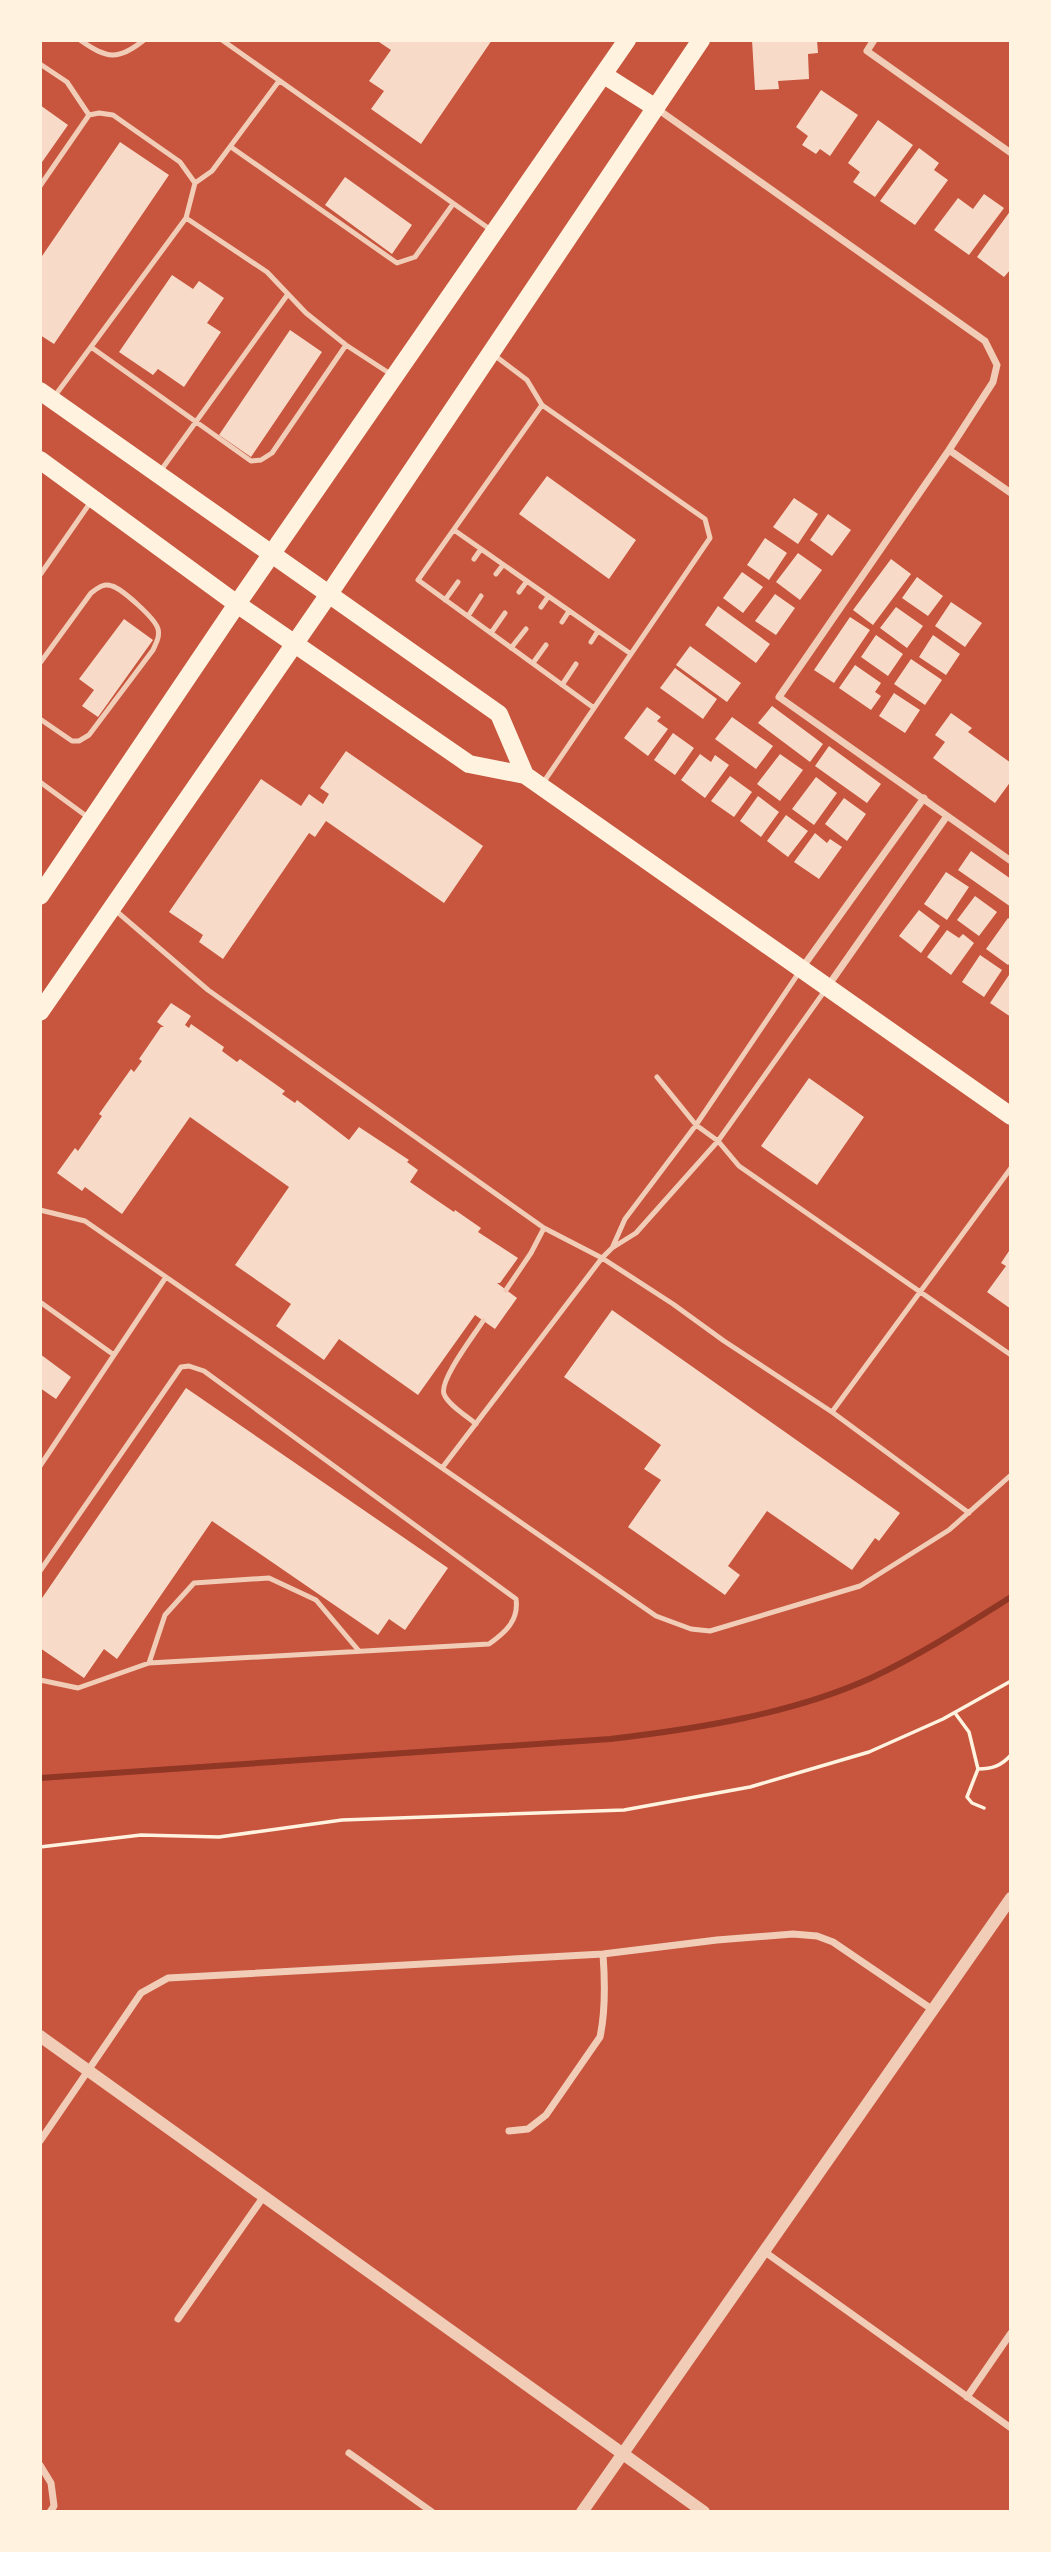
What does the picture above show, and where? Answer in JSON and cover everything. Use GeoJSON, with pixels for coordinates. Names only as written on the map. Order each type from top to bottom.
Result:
{"type":"FeatureCollection","features":[{"type":"Feature","properties":{"kind":"main road"},"geometry":{"type":"LineString","coordinates":[[40,1012],[329,594],[701,40]]}},
{"type":"Feature","properties":{"kind":"main road"},"geometry":{"type":"LineString","coordinates":[[40,896],[237,604],[625,41]]}},
{"type":"Feature","properties":{"kind":"main road"},"geometry":{"type":"LineString","coordinates":[[604,75],[656,108]]}},
{"type":"Feature","properties":{"kind":"main road"},"geometry":{"type":"LineString","coordinates":[[46,395],[499,714],[526,775]]}},
{"type":"Feature","properties":{"kind":"main road"},"geometry":{"type":"LineString","coordinates":[[40,460],[237,604],[469,764],[526,775],[1011,1116]]}},
{"type":"Feature","properties":{"kind":"street"},"geometry":{"type":"LineString","coordinates":[[874,40],[867,51],[1011,153]]}},
{"type":"Feature","properties":{"kind":"street"},"geometry":{"type":"LineString","coordinates":[[656,108],[985,341],[997,365],[993,383],[779,697],[1011,861]]}},
{"type":"Feature","properties":{"kind":"street"},"geometry":{"type":"LineString","coordinates":[[948,450],[1011,493]]}},
{"type":"Feature","properties":{"kind":"street"},"geometry":{"type":"LineString","coordinates":[[802,969],[923,798]]}},
{"type":"Feature","properties":{"kind":"street"},"geometry":{"type":"LineString","coordinates":[[828,986],[947,816]]}},
{"type":"Feature","properties":{"kind":"street"},"geometry":{"type":"LineString","coordinates":[[582,2512],[1011,1898]]}},
{"type":"Feature","properties":{"kind":"street"},"geometry":{"type":"LineString","coordinates":[[40,2141],[141,1993],[168,1978],[603,1954],[793,1934],[817,1936],[833,1942],[933,2010]]}},
{"type":"Feature","properties":{"kind":"street"},"geometry":{"type":"LineString","coordinates":[[509,2131],[528,2129],[546,2115],[600,2037],[604,2022],[603,1954]]}},
{"type":"Feature","properties":{"kind":"street"},"geometry":{"type":"LineString","coordinates":[[40,2036],[704,2512]]}},
{"type":"Feature","properties":{"kind":"street"},"geometry":{"type":"LineString","coordinates":[[178,2319],[264,2195]]}},
{"type":"Feature","properties":{"kind":"street"},"geometry":{"type":"LineString","coordinates":[[765,2252],[1011,2428]]}},
{"type":"Feature","properties":{"kind":"street"},"geometry":{"type":"LineString","coordinates":[[967,2397],[1011,2333]]}},
{"type":"Feature","properties":{"kind":"street"},"geometry":{"type":"LineString","coordinates":[[349,2453],[432,2512]]}},
{"type":"Feature","properties":{"kind":"street"},"geometry":{"type":"LineString","coordinates":[[40,2465],[51,2483],[54,2507],[50,2512]]}},
{"type":"Feature","properties":{"kind":"lane"},"geometry":{"type":"LineString","coordinates":[[80,40],[100,54],[117,56],[126,54],[144,40]]}},
{"type":"Feature","properties":{"kind":"lane"},"geometry":{"type":"LineString","coordinates":[[222,40],[494,232]]}},
{"type":"Feature","properties":{"kind":"lane"},"geometry":{"type":"LineString","coordinates":[[40,64],[66,82],[89,115]]}},
{"type":"Feature","properties":{"kind":"lane"},"geometry":{"type":"LineString","coordinates":[[46,395],[92,347],[186,218],[195,183],[212,171],[279,81]]}},
{"type":"Feature","properties":{"kind":"lane"},"geometry":{"type":"LineString","coordinates":[[40,186],[89,115],[99,113],[113,116],[180,162],[195,183]]}},
{"type":"Feature","properties":{"kind":"lane"},"geometry":{"type":"LineString","coordinates":[[231,147],[397,263],[415,257],[453,204]]}},
{"type":"Feature","properties":{"kind":"lane"},"geometry":{"type":"LineString","coordinates":[[186,218],[267,272],[306,313],[346,345],[395,377]]}},
{"type":"Feature","properties":{"kind":"lane"},"geometry":{"type":"LineString","coordinates":[[158,473],[288,294]]}},
{"type":"Feature","properties":{"kind":"lane"},"geometry":{"type":"LineString","coordinates":[[92,347],[251,461],[261,460],[272,453],[346,345]]}},
{"type":"Feature","properties":{"kind":"lane"},"geometry":{"type":"LineString","coordinates":[[491,353],[527,380],[542,405],[705,519],[710,538],[541,785]]}},
{"type":"Feature","properties":{"kind":"lane"},"geometry":{"type":"LineString","coordinates":[[542,405],[418,580],[594,708]]}},
{"type":"Feature","properties":{"kind":"lane"},"geometry":{"type":"LineString","coordinates":[[40,575],[93,499]]}},
{"type":"Feature","properties":{"kind":"lane"},"geometry":{"type":"LineString","coordinates":[[454,530],[631,654]]}},
{"type":"Feature","properties":{"kind":"lane"},"geometry":{"type":"LineString","coordinates":[[474,559],[481,549]]}},
{"type":"Feature","properties":{"kind":"lane"},"geometry":{"type":"LineString","coordinates":[[496,574],[503,565]]}},
{"type":"Feature","properties":{"kind":"lane"},"geometry":{"type":"LineString","coordinates":[[519,592],[527,581]]}},
{"type":"Feature","properties":{"kind":"lane"},"geometry":{"type":"LineString","coordinates":[[445,600],[458,582]]}},
{"type":"Feature","properties":{"kind":"lane"},"geometry":{"type":"LineString","coordinates":[[40,663],[91,593],[102,585],[113,586],[153,618],[158,629],[153,650],[89,735],[79,741],[72,741],[40,719]]}},
{"type":"Feature","properties":{"kind":"lane"},"geometry":{"type":"LineString","coordinates":[[468,616],[481,596]]}},
{"type":"Feature","properties":{"kind":"lane"},"geometry":{"type":"LineString","coordinates":[[541,607],[548,597]]}},
{"type":"Feature","properties":{"kind":"lane"},"geometry":{"type":"LineString","coordinates":[[562,622],[569,611]]}},
{"type":"Feature","properties":{"kind":"lane"},"geometry":{"type":"LineString","coordinates":[[491,633],[505,613]]}},
{"type":"Feature","properties":{"kind":"lane"},"geometry":{"type":"LineString","coordinates":[[511,648],[526,629]]}},
{"type":"Feature","properties":{"kind":"lane"},"geometry":{"type":"LineString","coordinates":[[591,642],[598,631]]}},
{"type":"Feature","properties":{"kind":"lane"},"geometry":{"type":"LineString","coordinates":[[533,663],[546,645]]}},
{"type":"Feature","properties":{"kind":"lane"},"geometry":{"type":"LineString","coordinates":[[562,685],[576,664]]}},
{"type":"Feature","properties":{"kind":"lane"},"geometry":{"type":"LineString","coordinates":[[40,782],[92,820]]}},
{"type":"Feature","properties":{"kind":"lane"},"geometry":{"type":"LineString","coordinates":[[113,908],[208,990],[544,1228],[602,1258],[832,1412],[969,1513]]}},
{"type":"Feature","properties":{"kind":"lane"},"geometry":{"type":"LineString","coordinates":[[612,1248],[625,1219],[696,1125],[802,969]]}},
{"type":"Feature","properties":{"kind":"lane"},"geometry":{"type":"LineString","coordinates":[[442,1468],[602,1258],[612,1248],[636,1233],[718,1141],[828,986]]}},
{"type":"Feature","properties":{"kind":"lane"},"geometry":{"type":"LineString","coordinates":[[657,1077],[696,1125],[718,1141],[739,1166],[1011,1355]]}},
{"type":"Feature","properties":{"kind":"lane"},"geometry":{"type":"LineString","coordinates":[[832,1412],[1011,1168]]}},
{"type":"Feature","properties":{"kind":"lane"},"geometry":{"type":"LineString","coordinates":[[40,1210],[85,1221],[656,1616],[691,1629],[710,1631],[860,1586],[949,1530],[1011,1475]]}},
{"type":"Feature","properties":{"kind":"lane"},"geometry":{"type":"LineString","coordinates":[[506,1290],[544,1228]]}},
{"type":"Feature","properties":{"kind":"lane"},"geometry":{"type":"LineString","coordinates":[[41,1465],[166,1278]]}},
{"type":"Feature","properties":{"kind":"lane"},"geometry":{"type":"LineString","coordinates":[[40,1302],[114,1356]]}},
{"type":"Feature","properties":{"kind":"lane"},"geometry":{"type":"LineString","coordinates":[[476,1424],[444,1397],[443,1388],[450,1371],[483,1321]]}},
{"type":"Feature","properties":{"kind":"lane"},"geometry":{"type":"LineString","coordinates":[[40,1571],[181,1367],[189,1366],[204,1371],[516,1599],[517,1610],[504,1634],[489,1644],[149,1663],[78,1688],[40,1679]]}},
{"type":"Feature","properties":{"kind":"lane"},"geometry":{"type":"LineString","coordinates":[[149,1663],[165,1615],[194,1583],[269,1578],[316,1600],[359,1651]]}},
{"type":"Feature","properties":{"kind":"path"},"geometry":{"type":"LineString","coordinates":[[40,1847],[141,1835],[219,1837],[342,1820],[624,1810],[750,1787],[869,1752],[955,1713],[1011,1681]]}},
{"type":"Feature","properties":{"kind":"path"},"geometry":{"type":"LineString","coordinates":[[955,1713],[970,1732],[978,1769],[967,1797],[972,1803],[984,1808]]}},
{"type":"Feature","properties":{"kind":"path"},"geometry":{"type":"LineString","coordinates":[[978,1769],[1002,1765],[1011,1755]]}},
{"type":"Feature","properties":{"kind":"building"},"geometry":{"type":"Polygon","coordinates":[[[376,40],[492,40],[421,144],[371,109],[384,91],[369,81],[391,50],[376,40]]]}},
{"type":"Feature","properties":{"kind":"building"},"geometry":{"type":"Polygon","coordinates":[[[752,40],[817,40],[818,53],[808,54],[809,79],[778,81],[779,89],[755,90],[752,40]]]}},
{"type":"Feature","properties":{"kind":"building"},"geometry":{"type":"Polygon","coordinates":[[[821,90],[858,115],[830,156],[820,149],[816,154],[802,145],[808,136],[796,127],[821,90]]]}},
{"type":"Feature","properties":{"kind":"building"},"geometry":{"type":"Polygon","coordinates":[[[40,105],[68,125],[40,165],[40,105]]]}},
{"type":"Feature","properties":{"kind":"building"},"geometry":{"type":"Polygon","coordinates":[[[878,120],[913,145],[875,197],[853,182],[860,172],[848,163],[878,120]]]}},
{"type":"Feature","properties":{"kind":"building"},"geometry":{"type":"Polygon","coordinates":[[[120,142],[169,175],[54,344],[40,335],[40,259],[120,142]]]}},
{"type":"Feature","properties":{"kind":"building"},"geometry":{"type":"Polygon","coordinates":[[[919,148],[939,163],[934,170],[948,180],[915,225],[880,201],[919,148]]]}},
{"type":"Feature","properties":{"kind":"building"},"geometry":{"type":"Polygon","coordinates":[[[345,177],[412,225],[392,254],[325,205],[345,177]]]}},
{"type":"Feature","properties":{"kind":"building"},"geometry":{"type":"Polygon","coordinates":[[[984,194],[1004,208],[969,255],[934,230],[958,198],[973,209],[984,194]]]}},
{"type":"Feature","properties":{"kind":"building"},"geometry":{"type":"Polygon","coordinates":[[[1011,210],[1011,269],[1004,277],[977,257],[1011,210]]]}},
{"type":"Feature","properties":{"kind":"building"},"geometry":{"type":"Polygon","coordinates":[[[172,275],[193,289],[199,281],[224,298],[207,323],[221,332],[184,387],[158,369],[153,375],[119,352],[172,275]]]}},
{"type":"Feature","properties":{"kind":"building"},"geometry":{"type":"Polygon","coordinates":[[[290,330],[322,352],[251,457],[219,435],[290,330]]]}},
{"type":"Feature","properties":{"kind":"building"},"geometry":{"type":"Polygon","coordinates":[[[547,476],[636,540],[609,579],[519,514],[547,476]]]}},
{"type":"Feature","properties":{"kind":"building"},"geometry":{"type":"Polygon","coordinates":[[[794,498],[818,514],[798,544],[773,527],[794,498]]]}},
{"type":"Feature","properties":{"kind":"building"},"geometry":{"type":"Polygon","coordinates":[[[828,514],[851,530],[832,556],[810,540],[828,514]]]}},
{"type":"Feature","properties":{"kind":"building"},"geometry":{"type":"Polygon","coordinates":[[[765,538],[787,553],[769,580],[747,565],[765,538]]]}},
{"type":"Feature","properties":{"kind":"building"},"geometry":{"type":"Polygon","coordinates":[[[798,553],[822,570],[800,600],[776,582],[798,553]]]}},
{"type":"Feature","properties":{"kind":"building"},"geometry":{"type":"Polygon","coordinates":[[[891,559],[911,574],[873,625],[853,610],[891,559]]]}},
{"type":"Feature","properties":{"kind":"building"},"geometry":{"type":"Polygon","coordinates":[[[742,572],[763,587],[743,613],[723,598],[742,572]]]}},
{"type":"Feature","properties":{"kind":"building"},"geometry":{"type":"Polygon","coordinates":[[[917,577],[943,596],[928,616],[902,598],[917,577]]]}},
{"type":"Feature","properties":{"kind":"building"},"geometry":{"type":"Polygon","coordinates":[[[775,594],[795,608],[776,635],[755,621],[775,594]]]}},
{"type":"Feature","properties":{"kind":"building"},"geometry":{"type":"Polygon","coordinates":[[[951,602],[982,623],[965,647],[935,626],[951,602]]]}},
{"type":"Feature","properties":{"kind":"building"},"geometry":{"type":"Polygon","coordinates":[[[718,606],[770,644],[756,663],[705,625],[718,606]]]}},
{"type":"Feature","properties":{"kind":"building"},"geometry":{"type":"Polygon","coordinates":[[[896,607],[923,626],[907,648],[880,628],[896,607]]]}},
{"type":"Feature","properties":{"kind":"building"},"geometry":{"type":"Polygon","coordinates":[[[850,617],[870,630],[834,683],[814,670],[850,617]]]}},
{"type":"Feature","properties":{"kind":"building"},"geometry":{"type":"Polygon","coordinates":[[[124,619],[153,640],[98,717],[82,706],[94,690],[79,679],[124,619]]]}},
{"type":"Feature","properties":{"kind":"building"},"geometry":{"type":"Polygon","coordinates":[[[876,635],[903,654],[888,676],[861,657],[876,635]]]}},
{"type":"Feature","properties":{"kind":"building"},"geometry":{"type":"Polygon","coordinates":[[[933,635],[960,654],[946,675],[919,657],[933,635]]]}},
{"type":"Feature","properties":{"kind":"building"},"geometry":{"type":"Polygon","coordinates":[[[690,646],[741,683],[727,702],[676,665],[690,646]]]}},
{"type":"Feature","properties":{"kind":"building"},"geometry":{"type":"Polygon","coordinates":[[[911,659],[942,680],[925,705],[894,684],[911,659]]]}},
{"type":"Feature","properties":{"kind":"building"},"geometry":{"type":"Polygon","coordinates":[[[855,665],[881,683],[875,692],[881,696],[871,710],[839,688],[855,665]]]}},
{"type":"Feature","properties":{"kind":"building"},"geometry":{"type":"Polygon","coordinates":[[[675,668],[717,699],[703,719],[660,688],[675,668]]]}},
{"type":"Feature","properties":{"kind":"building"},"geometry":{"type":"Polygon","coordinates":[[[894,693],[920,710],[905,733],[879,716],[894,693]]]}},
{"type":"Feature","properties":{"kind":"building"},"geometry":{"type":"Polygon","coordinates":[[[772,706],[823,744],[810,762],[758,723],[772,706]]]}},
{"type":"Feature","properties":{"kind":"building"},"geometry":{"type":"Polygon","coordinates":[[[647,707],[661,717],[657,721],[668,729],[648,756],[624,738],[647,707]]]}},
{"type":"Feature","properties":{"kind":"building"},"geometry":{"type":"Polygon","coordinates":[[[951,713],[972,728],[968,732],[1011,763],[1011,781],[995,803],[933,758],[945,742],[935,735],[951,713]]]}},
{"type":"Feature","properties":{"kind":"building"},"geometry":{"type":"Polygon","coordinates":[[[732,717],[773,746],[756,769],[715,739],[732,717]]]}},
{"type":"Feature","properties":{"kind":"building"},"geometry":{"type":"Polygon","coordinates":[[[673,733],[694,748],[675,775],[654,760],[673,733]]]}},
{"type":"Feature","properties":{"kind":"building"},"geometry":{"type":"Polygon","coordinates":[[[829,746],[881,784],[867,803],[815,766],[829,746]]]}},
{"type":"Feature","properties":{"kind":"building"},"geometry":{"type":"Polygon","coordinates":[[[346,751],[483,846],[444,903],[326,821],[315,837],[309,833],[223,959],[199,942],[203,935],[169,912],[261,779],[301,806],[309,794],[323,804],[329,794],[320,788],[346,751]]]}},
{"type":"Feature","properties":{"kind":"building"},"geometry":{"type":"Polygon","coordinates":[[[700,754],[711,762],[715,755],[729,765],[705,798],[681,780],[700,754]]]}},
{"type":"Feature","properties":{"kind":"building"},"geometry":{"type":"Polygon","coordinates":[[[780,754],[803,770],[780,801],[757,784],[780,754]]]}},
{"type":"Feature","properties":{"kind":"building"},"geometry":{"type":"Polygon","coordinates":[[[730,776],[752,792],[734,817],[711,801],[730,776]]]}},
{"type":"Feature","properties":{"kind":"building"},"geometry":{"type":"Polygon","coordinates":[[[816,777],[837,793],[814,825],[792,809],[816,777]]]}},
{"type":"Feature","properties":{"kind":"building"},"geometry":{"type":"Polygon","coordinates":[[[758,796],[779,812],[761,837],[740,821],[758,796]]]}},
{"type":"Feature","properties":{"kind":"building"},"geometry":{"type":"Polygon","coordinates":[[[844,798],[866,814],[847,841],[825,824],[844,798]]]}},
{"type":"Feature","properties":{"kind":"building"},"geometry":{"type":"Polygon","coordinates":[[[786,815],[808,831],[788,857],[767,841],[786,815]]]}},
{"type":"Feature","properties":{"kind":"building"},"geometry":{"type":"Polygon","coordinates":[[[815,833],[827,843],[830,839],[842,847],[819,879],[794,862],[815,833]]]}},
{"type":"Feature","properties":{"kind":"building"},"geometry":{"type":"Polygon","coordinates":[[[971,851],[1011,879],[1011,907],[958,870],[971,851]]]}},
{"type":"Feature","properties":{"kind":"building"},"geometry":{"type":"Polygon","coordinates":[[[946,872],[969,887],[947,920],[924,904],[946,872]]]}},
{"type":"Feature","properties":{"kind":"building"},"geometry":{"type":"Polygon","coordinates":[[[975,896],[997,912],[979,936],[957,920],[975,896]]]}},
{"type":"Feature","properties":{"kind":"building"},"geometry":{"type":"Polygon","coordinates":[[[919,910],[940,926],[921,953],[899,936],[919,910]]]}},
{"type":"Feature","properties":{"kind":"building"},"geometry":{"type":"Polygon","coordinates":[[[1008,918],[1011,920],[1011,962],[1008,965],[986,949],[1008,918]]]}},
{"type":"Feature","properties":{"kind":"building"},"geometry":{"type":"Polygon","coordinates":[[[947,930],[959,938],[963,934],[974,943],[951,975],[927,957],[947,930]]]}},
{"type":"Feature","properties":{"kind":"building"},"geometry":{"type":"Polygon","coordinates":[[[980,955],[1002,970],[984,997],[962,982],[980,955]]]}},
{"type":"Feature","properties":{"kind":"building"},"geometry":{"type":"Polygon","coordinates":[[[1011,972],[1011,1017],[990,1003],[1011,972]]]}},
{"type":"Feature","properties":{"kind":"building"},"geometry":{"type":"Polygon","coordinates":[[[171,1003],[191,1016],[185,1025],[189,1028],[191,1024],[224,1047],[222,1051],[237,1062],[240,1059],[285,1091],[282,1094],[295,1103],[297,1100],[349,1140],[359,1127],[409,1160],[407,1162],[418,1170],[410,1182],[481,1228],[478,1232],[518,1258],[500,1283],[497,1283],[517,1298],[495,1329],[475,1315],[418,1395],[339,1339],[324,1360],[276,1326],[291,1304],[235,1265],[289,1187],[190,1117],[122,1214],[85,1187],[82,1191],[57,1173],[75,1148],[78,1151],[102,1116],[99,1114],[131,1069],[134,1072],[142,1061],[139,1059],[161,1027],[164,1027],[157,1022],[171,1003]]]}},
{"type":"Feature","properties":{"kind":"building"},"geometry":{"type":"Polygon","coordinates":[[[809,1078],[864,1117],[817,1185],[761,1146],[809,1078]]]}},
{"type":"Feature","properties":{"kind":"building"},"geometry":{"type":"Polygon","coordinates":[[[1009,1251],[1011,1309],[987,1292],[1006,1266],[1001,1263],[1009,1251]]]}},
{"type":"Feature","properties":{"kind":"building"},"geometry":{"type":"Polygon","coordinates":[[[612,1310],[900,1513],[879,1541],[875,1538],[852,1570],[767,1511],[728,1566],[740,1575],[725,1595],[628,1527],[661,1480],[644,1469],[661,1445],[564,1377],[612,1310]]]}},
{"type":"Feature","properties":{"kind":"building"},"geometry":{"type":"Polygon","coordinates":[[[40,1354],[71,1377],[56,1399],[40,1388],[40,1354]]]}},
{"type":"Feature","properties":{"kind":"building"},"geometry":{"type":"Polygon","coordinates":[[[186,1388],[448,1568],[405,1630],[389,1619],[378,1635],[212,1521],[117,1659],[104,1649],[84,1678],[40,1648],[40,1601],[186,1388]]]}},
{"type":"Feature","properties":{"kind":"waterway"},"geometry":{"type":"LineString","coordinates":[[40,1778],[610,1739],[710,1725],[841,1691],[925,1650],[1011,1597]]}}]}
